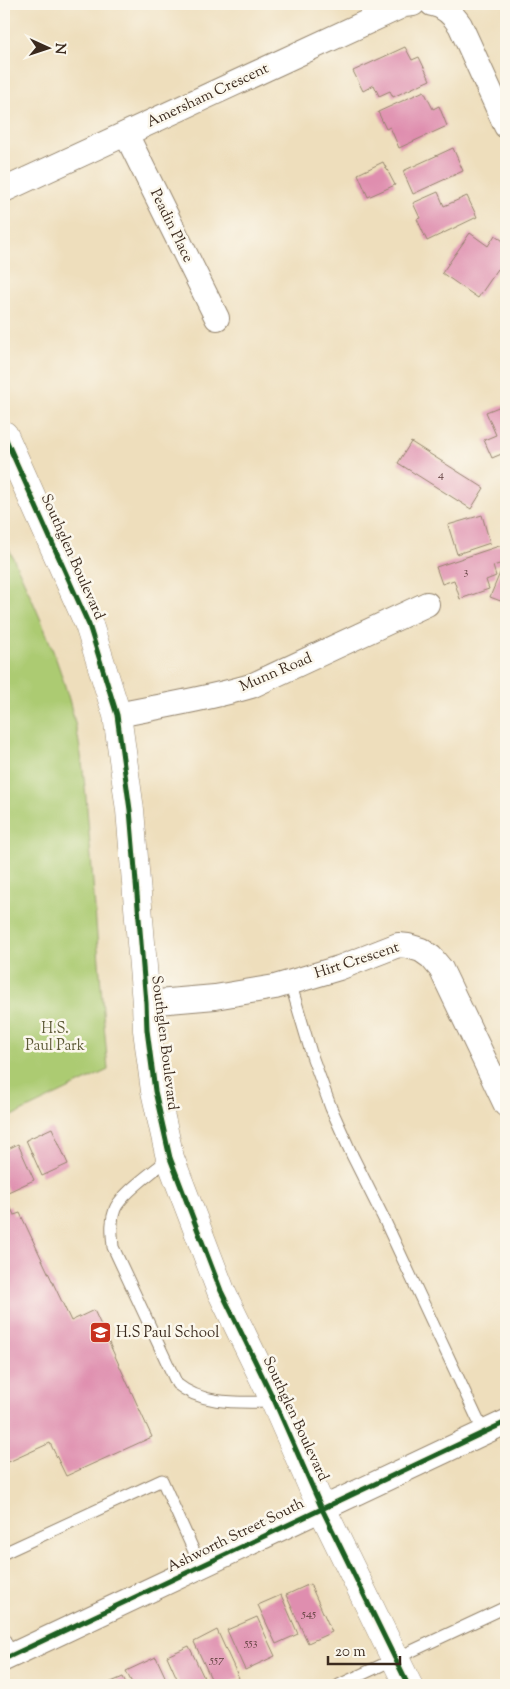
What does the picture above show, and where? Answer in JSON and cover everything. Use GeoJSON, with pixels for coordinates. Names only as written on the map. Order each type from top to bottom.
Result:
{"type":"FeatureCollection","features":[{"type":"Feature","properties":{"kind":"street","name":"Amersham Crescent"},"geometry":{"type":"LineString","coordinates":[[4,190],[404,6],[413,4]]}},
{"type":"Feature","properties":{"kind":"street"},"geometry":{"type":"LineString","coordinates":[[432,4],[451,13],[460,25],[506,126]]}},
{"type":"Feature","properties":{"kind":"street","name":"Peadin Place"},"geometry":{"type":"LineString","coordinates":[[126,134],[217,318]]}},
{"type":"Feature","properties":{"kind":"street","name":"Southglen Boulevard"},"geometry":{"type":"LineString","coordinates":[[4,435],[89,625],[117,715],[130,810],[147,1030],[155,1090],[170,1158],[221,1291],[275,1402],[322,1509],[408,1685]]}},
{"type":"Feature","properties":{"kind":"street","name":"Munn Road"},"geometry":{"type":"LineString","coordinates":[[117,715],[221,695],[251,686],[427,604]]}},
{"type":"Feature","properties":{"kind":"street","name":"Hirt Crescent"},"geometry":{"type":"LineString","coordinates":[[146,1003],[215,997],[253,991],[339,968],[398,946],[408,946],[421,950],[441,968],[506,1105]]}},
{"type":"Feature","properties":{"kind":"street","name":"Ashworth Street South"},"geometry":{"type":"LineString","coordinates":[[6,1651],[202,1567],[506,1422]]}},
{"type":"Feature","properties":{"kind":"lane"},"geometry":{"type":"LineString","coordinates":[[290,982],[312,1056],[348,1147],[484,1433]]}},
{"type":"Feature","properties":{"kind":"lane"},"geometry":{"type":"LineString","coordinates":[[170,1158],[135,1185],[115,1207],[111,1226],[113,1247],[177,1384],[188,1393],[200,1397],[229,1402],[275,1402]]}},
{"type":"Feature","properties":{"kind":"lane"},"geometry":{"type":"LineString","coordinates":[[4,1553],[162,1480],[202,1567]]}},
{"type":"Feature","properties":{"kind":"lane"},"geometry":{"type":"LineString","coordinates":[[339,1685],[506,1607]]}},
{"type":"Feature","properties":{"kind":"green space","name":"H.S. Paul Park"},"geometry":{"type":"Polygon","coordinates":[[[4,538],[47,635],[65,685],[78,737],[86,803],[108,1070],[4,1120],[4,538]]]}},
{"type":"Feature","properties":{"kind":"building"},"geometry":{"type":"Polygon","coordinates":[[[405,47],[412,60],[419,57],[430,80],[393,97],[390,91],[379,96],[374,85],[363,91],[353,71],[405,47]]]}},
{"type":"Feature","properties":{"kind":"building"},"geometry":{"type":"Polygon","coordinates":[[[424,91],[433,109],[439,106],[447,126],[399,148],[390,127],[386,129],[378,112],[424,91]]]}},
{"type":"Feature","properties":{"kind":"building"},"geometry":{"type":"Polygon","coordinates":[[[453,148],[463,171],[413,194],[403,171],[453,148]]]}},
{"type":"Feature","properties":{"kind":"building"},"geometry":{"type":"Polygon","coordinates":[[[383,162],[395,185],[368,197],[358,174],[383,162]]]}},
{"type":"Feature","properties":{"kind":"building"},"geometry":{"type":"Polygon","coordinates":[[[438,192],[444,206],[467,196],[477,217],[427,241],[417,219],[420,218],[413,203],[438,192]]]}},
{"type":"Feature","properties":{"kind":"building"},"geometry":{"type":"Polygon","coordinates":[[[470,233],[488,246],[495,235],[506,243],[506,268],[503,272],[498,269],[478,298],[442,273],[470,233]]]}},
{"type":"Feature","properties":{"kind":"building"},"geometry":{"type":"Polygon","coordinates":[[[506,404],[506,457],[504,453],[492,458],[484,440],[496,435],[486,412],[506,404]]]}},
{"type":"Feature","properties":{"kind":"building"},"geometry":{"type":"Polygon","coordinates":[[[411,442],[484,488],[471,509],[398,463],[411,442]]]}},
{"type":"Feature","properties":{"kind":"building"},"geometry":{"type":"Polygon","coordinates":[[[482,515],[490,543],[457,554],[448,525],[482,515]]]}},
{"type":"Feature","properties":{"kind":"building"},"geometry":{"type":"Polygon","coordinates":[[[502,545],[506,562],[493,566],[496,576],[486,580],[489,589],[460,599],[454,580],[442,584],[436,567],[502,545]]]}},
{"type":"Feature","properties":{"kind":"building"},"geometry":{"type":"Polygon","coordinates":[[[502,568],[506,570],[506,603],[490,597],[502,568]]]}},
{"type":"Feature","properties":{"kind":"building"},"geometry":{"type":"Polygon","coordinates":[[[52,1128],[68,1164],[42,1176],[26,1140],[52,1128]]]}},
{"type":"Feature","properties":{"kind":"building"},"geometry":{"type":"Polygon","coordinates":[[[18,1144],[34,1180],[8,1192],[4,1182],[4,1151],[18,1144]]]}},
{"type":"Feature","properties":{"kind":"building"},"geometry":{"type":"Polygon","coordinates":[[[4,1201],[7,1208],[10,1206],[14,1215],[20,1213],[71,1321],[94,1310],[152,1437],[66,1476],[50,1443],[4,1464],[4,1201]]]}},
{"type":"Feature","properties":{"kind":"building"},"geometry":{"type":"Polygon","coordinates":[[[310,1584],[332,1632],[308,1643],[286,1595],[310,1584]]]}},
{"type":"Feature","properties":{"kind":"building"},"geometry":{"type":"Polygon","coordinates":[[[281,1595],[298,1634],[276,1644],[258,1605],[281,1595]]]}},
{"type":"Feature","properties":{"kind":"building"},"geometry":{"type":"Polygon","coordinates":[[[257,1617],[275,1656],[245,1670],[227,1630],[257,1617]]]}},
{"type":"Feature","properties":{"kind":"building"},"geometry":{"type":"Polygon","coordinates":[[[217,1630],[239,1678],[224,1685],[214,1685],[194,1642],[217,1630]]]}},
{"type":"Feature","properties":{"kind":"building"},"geometry":{"type":"Polygon","coordinates":[[[189,1646],[207,1684],[180,1685],[167,1656],[189,1646]]]}},
{"type":"Feature","properties":{"kind":"building"},"geometry":{"type":"Polygon","coordinates":[[[156,1657],[169,1685],[133,1685],[126,1671],[156,1657]]]}},
{"type":"Feature","properties":{"kind":"building"},"geometry":{"type":"Polygon","coordinates":[[[123,1677],[127,1685],[104,1685],[123,1677]]]}},
{"type":"Feature","properties":{"kind":"cycle path"},"geometry":{"type":"LineString","coordinates":[[4,435],[89,625],[117,715],[130,810],[147,1030],[155,1091],[170,1158],[221,1291],[275,1402],[322,1509],[408,1685]]}},
{"type":"Feature","properties":{"kind":"cycle path"},"geometry":{"type":"LineString","coordinates":[[4,1659],[506,1422]]}},
{"type":"Feature","properties":{"kind":"place","name":"H.S Paul School"},"geometry":{"type":"Point","coordinates":[100,1333]}}]}
